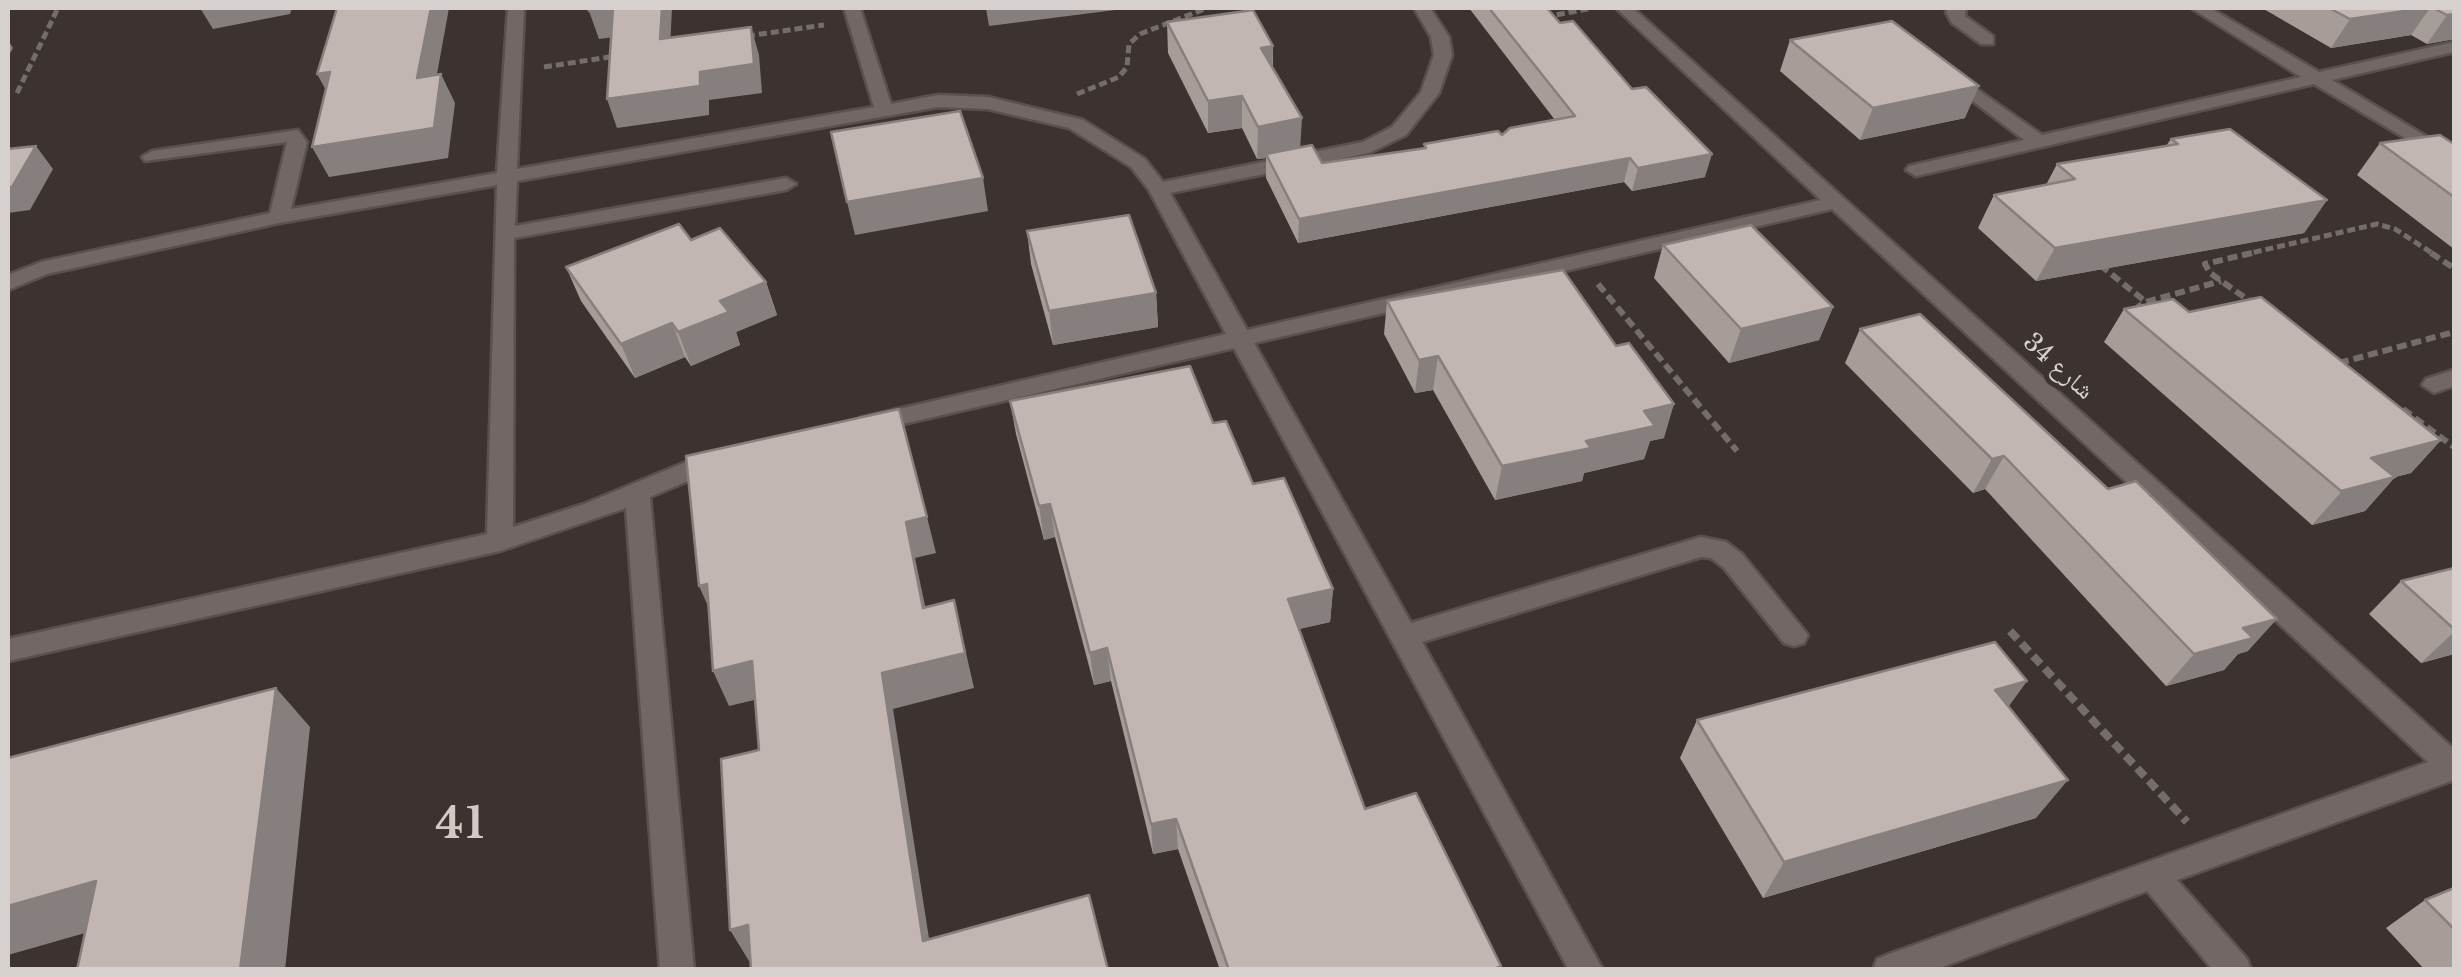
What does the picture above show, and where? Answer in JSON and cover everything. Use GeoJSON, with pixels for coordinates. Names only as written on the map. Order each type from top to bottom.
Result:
{"type":"FeatureCollection","features":[{"type":"Feature","properties":{"kind":"street"},"geometry":{"type":"LineString","coordinates":[[500,541],[504,234],[516,8]]}},
{"type":"Feature","properties":{"kind":"street"},"geometry":{"type":"LineString","coordinates":[[1158,189],[1369,147],[1399,132],[1418,113],[1439,74],[1440,37],[1422,8]]}},
{"type":"Feature","properties":{"kind":"street","name":"شارع 34"},"geometry":{"type":"LineString","coordinates":[[1624,8],[2454,766]]}},
{"type":"Feature","properties":{"kind":"street"},"geometry":{"type":"LineString","coordinates":[[1958,8],[1954,12],[1958,19],[1987,40]]}},
{"type":"Feature","properties":{"kind":"street"},"geometry":{"type":"LineString","coordinates":[[2199,8],[2454,161]]}},
{"type":"Feature","properties":{"kind":"street"},"geometry":{"type":"LineString","coordinates":[[853,14],[884,110]]}},
{"type":"Feature","properties":{"kind":"street"},"geometry":{"type":"LineString","coordinates":[[1916,170],[2454,47]]}},
{"type":"Feature","properties":{"kind":"street"},"geometry":{"type":"LineString","coordinates":[[1936,64],[2039,142]]}},
{"type":"Feature","properties":{"kind":"street"},"geometry":{"type":"LineString","coordinates":[[8,283],[41,270],[279,217],[884,110],[938,102],[1036,112],[1076,124],[1110,141],[1138,163],[1158,189],[1587,970]]}},
{"type":"Feature","properties":{"kind":"street"},"geometry":{"type":"LineString","coordinates":[[152,157],[292,134],[297,142],[279,217]]}},
{"type":"Feature","properties":{"kind":"street"},"geometry":{"type":"LineString","coordinates":[[504,234],[786,184]]}},
{"type":"Feature","properties":{"kind":"street"},"geometry":{"type":"LineString","coordinates":[[843,430],[1239,336],[1838,202]]}},
{"type":"Feature","properties":{"kind":"street"},"geometry":{"type":"LineString","coordinates":[[8,650],[500,541],[553,526],[711,460],[748,452]]}},
{"type":"Feature","properties":{"kind":"street"},"geometry":{"type":"LineString","coordinates":[[636,491],[677,970]]}},
{"type":"Feature","properties":{"kind":"street"},"geometry":{"type":"LineString","coordinates":[[1403,637],[1701,547],[1717,548],[1733,560],[1794,635]]}},
{"type":"Feature","properties":{"kind":"street"},"geometry":{"type":"LineString","coordinates":[[1889,970],[2454,766]]}},
{"type":"Feature","properties":{"kind":"street"},"geometry":{"type":"LineString","coordinates":[[2152,874],[2235,970]]}},
{"type":"Feature","properties":{"kind":"path"},"geometry":{"type":"LineString","coordinates":[[17,93],[58,8]]}},
{"type":"Feature","properties":{"kind":"path"},"geometry":{"type":"LineString","coordinates":[[1036,112],[1119,77],[1127,67],[1129,44],[1140,34],[1207,8]]}},
{"type":"Feature","properties":{"kind":"path"},"geometry":{"type":"LineString","coordinates":[[1536,18],[1592,8]]}},
{"type":"Feature","properties":{"kind":"path"},"geometry":{"type":"LineString","coordinates":[[740,37],[853,14]]}},
{"type":"Feature","properties":{"kind":"path"},"geometry":{"type":"LineString","coordinates":[[512,72],[626,55]]}},
{"type":"Feature","properties":{"kind":"path"},"geometry":{"type":"LineString","coordinates":[[2265,312],[2205,264],[2377,224],[2395,229],[2454,268]]}},
{"type":"Feature","properties":{"kind":"path"},"geometry":{"type":"LineString","coordinates":[[2086,254],[2146,302]]}},
{"type":"Feature","properties":{"kind":"path"},"geometry":{"type":"LineString","coordinates":[[1578,260],[1736,450]]}},
{"type":"Feature","properties":{"kind":"path"},"geometry":{"type":"LineString","coordinates":[[2156,324],[2140,310],[2146,302],[2222,281]]}},
{"type":"Feature","properties":{"kind":"path"},"geometry":{"type":"LineString","coordinates":[[2338,364],[2454,332]]}},
{"type":"Feature","properties":{"kind":"path"},"geometry":{"type":"LineString","coordinates":[[2323,353],[2350,372]]}},
{"type":"Feature","properties":{"kind":"path"},"geometry":{"type":"LineString","coordinates":[[2388,399],[2454,447]]}},
{"type":"Feature","properties":{"kind":"path"},"geometry":{"type":"LineString","coordinates":[[2010,631],[2215,852]]}},
{"type":"Feature","properties":{"kind":"building"},"geometry":{"type":"Polygon","coordinates":[[[337,8],[431,8],[417,78],[441,74],[434,128],[312,147],[330,72],[317,74],[337,8]]]}},
{"type":"Feature","properties":{"kind":"building"},"geometry":{"type":"Polygon","coordinates":[[[613,8],[662,8],[660,39],[751,27],[754,64],[700,72],[700,86],[607,99],[613,8]]]}},
{"type":"Feature","properties":{"kind":"building"},"geometry":{"type":"Polygon","coordinates":[[[1489,8],[1547,8],[1560,23],[1573,21],[1632,89],[1646,87],[1712,154],[1638,168],[1630,158],[1299,219],[1266,154],[1312,145],[1322,163],[1426,148],[1424,144],[1498,131],[1502,135],[1510,128],[1575,116],[1489,8]]]}},
{"type":"Feature","properties":{"kind":"building"},"geometry":{"type":"Polygon","coordinates":[[[2329,8],[2425,8],[2350,19],[2329,8]]]}},
{"type":"Feature","properties":{"kind":"building"},"geometry":{"type":"Polygon","coordinates":[[[2433,8],[2454,8],[2454,14],[2447,15],[2433,8]]]}},
{"type":"Feature","properties":{"kind":"building"},"geometry":{"type":"Polygon","coordinates":[[[1253,10],[1273,46],[1261,48],[1302,118],[1258,127],[1242,96],[1208,101],[1167,22],[1253,10]]]}},
{"type":"Feature","properties":{"kind":"building"},"geometry":{"type":"Polygon","coordinates":[[[1892,21],[1979,86],[1873,108],[1790,40],[1892,21]]]}},
{"type":"Feature","properties":{"kind":"building"},"geometry":{"type":"Polygon","coordinates":[[[960,111],[983,178],[847,202],[831,132],[960,111]]]}},
{"type":"Feature","properties":{"kind":"building"},"geometry":{"type":"Polygon","coordinates":[[[2230,129],[2327,200],[2055,248],[1994,195],[2075,179],[2057,164],[2178,144],[2171,139],[2230,129]]]}},
{"type":"Feature","properties":{"kind":"building"},"geometry":{"type":"Polygon","coordinates":[[[2440,135],[2454,144],[2454,197],[2380,143],[2440,135]]]}},
{"type":"Feature","properties":{"kind":"building"},"geometry":{"type":"Polygon","coordinates":[[[36,146],[12,187],[8,187],[8,149],[36,146]]]}},
{"type":"Feature","properties":{"kind":"building"},"geometry":{"type":"Polygon","coordinates":[[[1129,215],[1156,293],[1049,311],[1027,231],[1129,215]]]}},
{"type":"Feature","properties":{"kind":"building"},"geometry":{"type":"Polygon","coordinates":[[[679,224],[691,240],[720,228],[766,282],[720,301],[729,312],[678,332],[672,323],[621,344],[566,267],[679,224]]]}},
{"type":"Feature","properties":{"kind":"building"},"geometry":{"type":"Polygon","coordinates":[[[1751,225],[1833,307],[1741,329],[1663,245],[1751,225]]]}},
{"type":"Feature","properties":{"kind":"building"},"geometry":{"type":"Polygon","coordinates":[[[1563,270],[1616,346],[1629,343],[1674,404],[1644,411],[1655,426],[1586,441],[1591,448],[1502,466],[1438,356],[1419,360],[1387,301],[1563,270]]]}},
{"type":"Feature","properties":{"kind":"building"},"geometry":{"type":"Polygon","coordinates":[[[2261,297],[2441,440],[2371,458],[2395,477],[2341,491],[2124,309],[2173,299],[2189,312],[2261,297]]]}},
{"type":"Feature","properties":{"kind":"building"},"geometry":{"type":"Polygon","coordinates":[[[1920,314],[2108,489],[2136,481],[2277,619],[2243,628],[2253,638],[2194,654],[2004,456],[1992,459],[1860,329],[1920,314]]]}},
{"type":"Feature","properties":{"kind":"building"},"geometry":{"type":"Polygon","coordinates":[[[1190,366],[1213,423],[1226,421],[1253,484],[1284,478],[1333,589],[1288,599],[1365,809],[1416,793],[1501,966],[1492,970],[1229,970],[1176,819],[1151,824],[1107,648],[1090,653],[1050,504],[1039,506],[1010,401],[1190,366]]]}},
{"type":"Feature","properties":{"kind":"building"},"geometry":{"type":"Polygon","coordinates":[[[899,409],[927,517],[906,522],[923,608],[954,600],[965,653],[882,673],[923,941],[1089,895],[1108,970],[751,970],[748,925],[730,930],[721,759],[759,750],[752,661],[713,671],[707,584],[699,586],[686,456],[899,409]]]}},
{"type":"Feature","properties":{"kind":"building"},"geometry":{"type":"Polygon","coordinates":[[[2454,568],[2454,629],[2401,581],[2454,568]]]}},
{"type":"Feature","properties":{"kind":"building"},"geometry":{"type":"Polygon","coordinates":[[[1995,642],[2027,681],[1995,690],[2068,780],[1784,862],[1697,720],[1995,642]]]}},
{"type":"Feature","properties":{"kind":"building"},"geometry":{"type":"Polygon","coordinates":[[[276,688],[240,970],[77,970],[96,881],[8,906],[8,758],[276,688]]]}},
{"type":"Feature","properties":{"kind":"building"},"geometry":{"type":"Polygon","coordinates":[[[2454,888],[2454,929],[2425,900],[2454,888]]]}},
{"type":"Feature","properties":{"kind":"district","name":"41"},"geometry":{"type":"Point","coordinates":[461,826]}}]}
